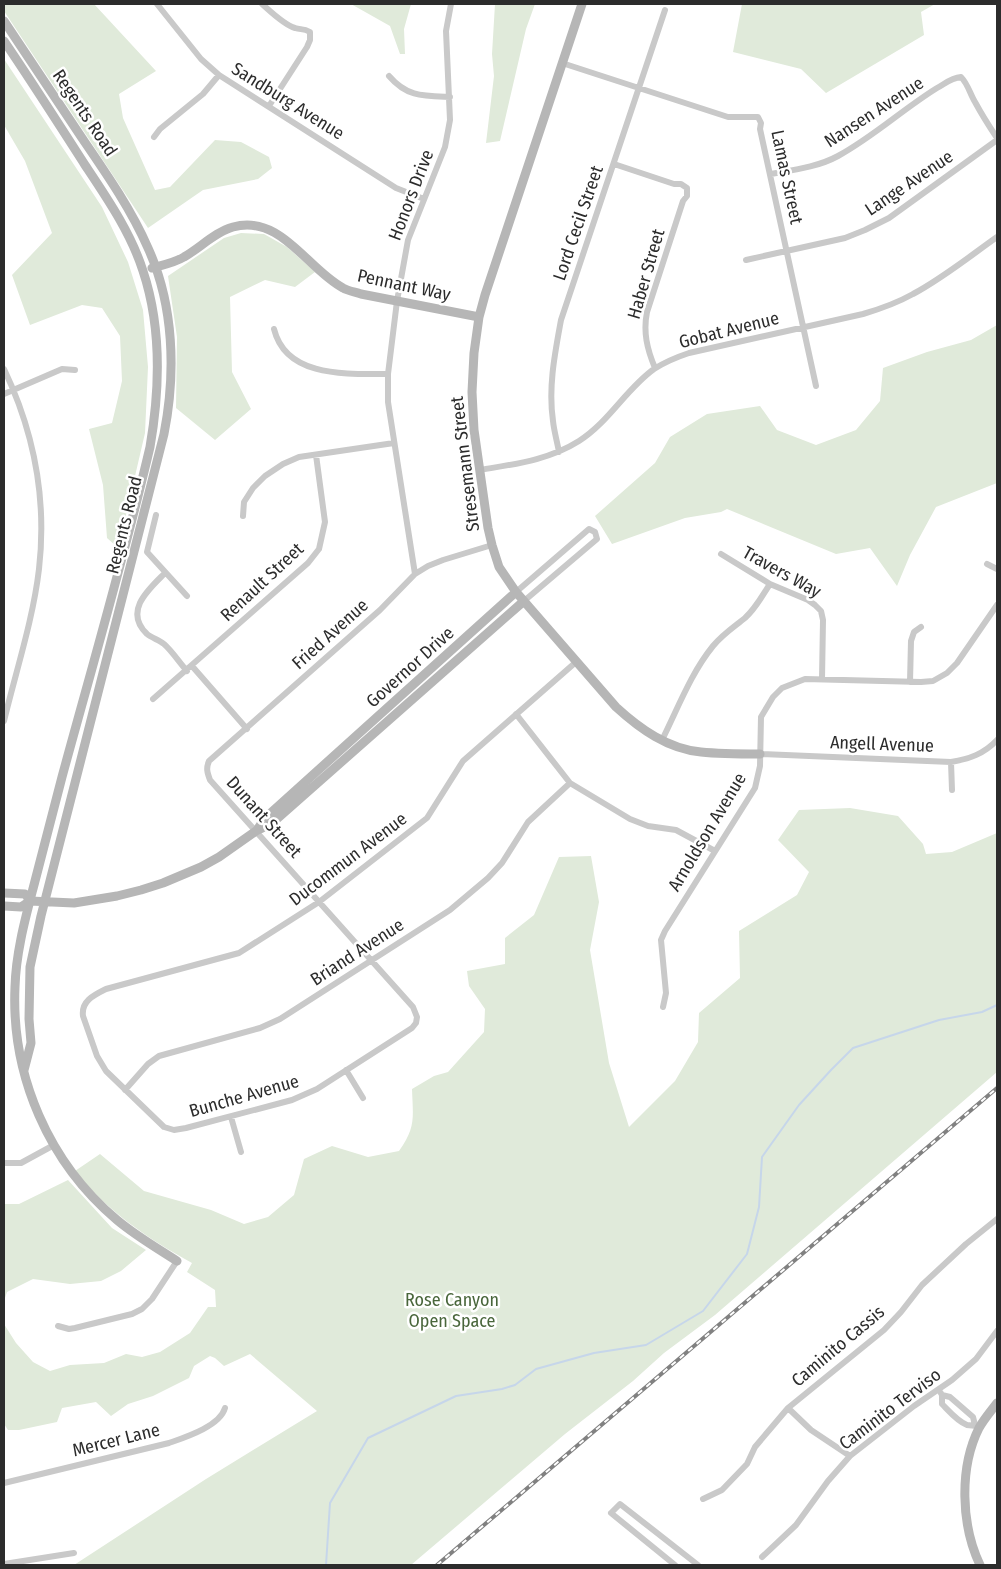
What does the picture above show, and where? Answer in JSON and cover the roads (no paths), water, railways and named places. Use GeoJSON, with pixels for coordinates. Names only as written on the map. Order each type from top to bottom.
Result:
{"type":"FeatureCollection","features":[{"type":"Feature","properties":{"kind":"street","name":"Sandburg Avenue"},"geometry":{"type":"LineString","coordinates":[[157,4],[201,59],[218,75],[396,188],[424,199]]}},
{"type":"Feature","properties":{"kind":"street"},"geometry":{"type":"LineString","coordinates":[[262,4],[274,15],[295,28],[303,28],[310,32],[310,40],[269,106]]}},
{"type":"Feature","properties":{"kind":"street","name":"Honors Drive"},"geometry":{"type":"LineString","coordinates":[[415,574],[388,402],[388,374],[397,301],[408,240],[445,146],[450,120],[446,32],[451,4]]}},
{"type":"Feature","properties":{"kind":"street","name":"Stresemann Street"},"geometry":{"type":"LineString","coordinates":[[582,4],[479,317],[474,354],[472,392],[474,430],[492,545],[500,567],[516,592],[616,708],[631,721],[647,733],[679,748],[700,752],[760,754]]}},
{"type":"Feature","properties":{"kind":"street","name":"Lord Cecil Street"},"geometry":{"type":"LineString","coordinates":[[559,452],[553,420],[552,388],[554,358],[561,320],[665,10]]}},
{"type":"Feature","properties":{"kind":"street","name":"Regents Road"},"geometry":{"type":"LineString","coordinates":[[4,21],[121,196],[140,231],[156,267],[166,312],[171,356],[171,377],[166,422],[44,902],[30,967],[29,1019],[32,1043],[24,1070]]}},
{"type":"Feature","properties":{"kind":"street","name":"Regents Road"},"geometry":{"type":"LineString","coordinates":[[4,41],[109,202],[128,237],[143,271],[152,305],[158,352],[156,396],[151,439],[142,480],[20,946],[15,987],[18,1049],[28,1088],[37,1113],[54,1145],[74,1175],[102,1207],[135,1234],[177,1261]]}},
{"type":"Feature","properties":{"kind":"street","name":"Lamas Street"},"geometry":{"type":"LineString","coordinates":[[562,63],[728,117],[758,117],[761,122],[760,129],[816,386]]}},
{"type":"Feature","properties":{"kind":"street"},"geometry":{"type":"LineString","coordinates":[[154,137],[203,94],[218,75]]}},
{"type":"Feature","properties":{"kind":"street"},"geometry":{"type":"LineString","coordinates":[[389,76],[398,87],[415,94],[450,97]]}},
{"type":"Feature","properties":{"kind":"street","name":"Nansen Avenue"},"geometry":{"type":"LineString","coordinates":[[771,174],[818,164],[836,158],[922,97],[953,78],[961,77],[967,83],[982,116],[997,139]]}},
{"type":"Feature","properties":{"kind":"street","name":"Lange Avenue"},"geometry":{"type":"LineString","coordinates":[[746,260],[845,238],[865,230],[889,218],[997,139]]}},
{"type":"Feature","properties":{"kind":"street","name":"Haber Street"},"geometry":{"type":"LineString","coordinates":[[614,164],[674,184],[681,184],[687,188],[687,196],[683,201],[646,312],[644,326],[648,352],[655,368]]}},
{"type":"Feature","properties":{"kind":"street","name":"Pennant Way"},"geometry":{"type":"LineString","coordinates":[[143,271],[183,258],[222,232],[234,227],[261,227],[283,238],[343,288],[361,294],[479,317]]}},
{"type":"Feature","properties":{"kind":"street","name":"Gobat Avenue"},"geometry":{"type":"LineString","coordinates":[[480,470],[534,460],[559,452],[580,440],[599,426],[655,368],[689,353],[863,314],[889,306],[914,294],[997,237]]}},
{"type":"Feature","properties":{"kind":"street"},"geometry":{"type":"LineString","coordinates":[[274,329],[277,342],[288,354],[318,370],[337,373],[388,374]]}},
{"type":"Feature","properties":{"kind":"street"},"geometry":{"type":"LineString","coordinates":[[4,369],[14,390],[26,425],[37,469],[42,508],[39,570],[33,606],[4,721]]}},
{"type":"Feature","properties":{"kind":"street"},"geometry":{"type":"LineString","coordinates":[[4,394],[62,369],[75,370]]}},
{"type":"Feature","properties":{"kind":"street"},"geometry":{"type":"LineString","coordinates":[[243,516],[244,502],[253,488],[265,476],[283,464],[299,457],[394,443]]}},
{"type":"Feature","properties":{"kind":"street","name":"Renault Street"},"geometry":{"type":"LineString","coordinates":[[153,699],[308,563],[319,549],[326,522],[316,455]]}},
{"type":"Feature","properties":{"kind":"street"},"geometry":{"type":"LineString","coordinates":[[156,515],[147,552],[187,596]]}},
{"type":"Feature","properties":{"kind":"street","name":"Governor Drive"},"geometry":{"type":"LineString","coordinates":[[4,906],[21,907],[30,902],[74,903],[117,896],[163,883],[219,857],[256,831],[270,824],[597,539],[595,532],[589,529],[516,592],[265,818],[256,831]]}},
{"type":"Feature","properties":{"kind":"street","name":"Fried Avenue"},"geometry":{"type":"LineString","coordinates":[[207,772],[207,766],[210,761],[380,610],[415,574],[435,563],[492,545]]}},
{"type":"Feature","properties":{"kind":"street","name":"Travers Way"},"geometry":{"type":"LineString","coordinates":[[721,554],[770,584],[808,600],[821,611],[823,620],[822,679]]}},
{"type":"Feature","properties":{"kind":"street"},"geometry":{"type":"LineString","coordinates":[[987,564],[997,569]]}},
{"type":"Feature","properties":{"kind":"street"},"geometry":{"type":"LineString","coordinates":[[165,573],[146,591],[140,601],[138,610],[140,623],[146,632],[164,644],[189,668],[247,729]]}},
{"type":"Feature","properties":{"kind":"street"},"geometry":{"type":"LineString","coordinates":[[662,740],[698,668],[712,647],[722,636],[746,617],[756,606],[770,584]]}},
{"type":"Feature","properties":{"kind":"street","name":"Arnoldson Avenue"},"geometry":{"type":"LineString","coordinates":[[663,1007],[666,993],[661,940],[755,788],[758,779],[761,717],[773,697],[782,688],[806,679],[933,681],[947,674],[957,663],[997,605]]}},
{"type":"Feature","properties":{"kind":"street"},"geometry":{"type":"LineString","coordinates":[[910,682],[911,642],[914,632],[922,627]]}},
{"type":"Feature","properties":{"kind":"street","name":"Ducommun Avenue"},"geometry":{"type":"LineString","coordinates":[[125,1090],[106,1071],[97,1056],[82,1009],[85,1002],[93,995],[106,989],[239,953],[320,902],[427,818],[463,761],[576,662]]}},
{"type":"Feature","properties":{"kind":"street"},"geometry":{"type":"LineString","coordinates":[[516,714],[570,783],[630,819],[648,826],[676,830],[715,851]]}},
{"type":"Feature","properties":{"kind":"street","name":"Angell Avenue"},"geometry":{"type":"LineString","coordinates":[[760,754],[951,762],[976,756],[991,747],[997,740]]}},
{"type":"Feature","properties":{"kind":"street"},"geometry":{"type":"LineString","coordinates":[[951,762],[952,790]]}},
{"type":"Feature","properties":{"kind":"street","name":"Dunant Street"},"geometry":{"type":"LineString","coordinates":[[207,772],[210,780],[413,1007],[417,1017]]}},
{"type":"Feature","properties":{"kind":"street","name":"Briand Avenue"},"geometry":{"type":"LineString","coordinates":[[125,1090],[148,1064],[159,1056],[260,1028],[280,1019],[450,910],[488,878],[502,863],[528,822],[570,783]]}},
{"type":"Feature","properties":{"kind":"street","name":"Governor Drive"},"geometry":{"type":"LineString","coordinates":[[4,893],[25,894],[30,902]]}},
{"type":"Feature","properties":{"kind":"street","name":"Bunche Avenue"},"geometry":{"type":"LineString","coordinates":[[125,1090],[164,1127],[174,1130],[231,1117],[292,1100],[317,1089],[412,1028],[417,1017]]}},
{"type":"Feature","properties":{"kind":"street"},"geometry":{"type":"LineString","coordinates":[[346,1070],[363,1098]]}},
{"type":"Feature","properties":{"kind":"street"},"geometry":{"type":"LineString","coordinates":[[231,1117],[241,1152]]}},
{"type":"Feature","properties":{"kind":"street"},"geometry":{"type":"LineString","coordinates":[[4,1163],[21,1163],[54,1145]]}},
{"type":"Feature","properties":{"kind":"street","name":"Caminito Cassis"},"geometry":{"type":"LineString","coordinates":[[703,1499],[722,1490],[746,1464],[755,1447],[788,1408],[884,1330],[922,1285],[966,1244],[997,1219]]}},
{"type":"Feature","properties":{"kind":"street"},"geometry":{"type":"LineString","coordinates":[[58,1326],[69,1329],[76,1328],[137,1312],[149,1302],[177,1261]]}},
{"type":"Feature","properties":{"kind":"street","name":"Caminito Terviso"},"geometry":{"type":"LineString","coordinates":[[762,1557],[796,1525],[828,1481],[850,1456],[914,1406],[940,1392],[976,1360],[997,1331]]}},
{"type":"Feature","properties":{"kind":"street"},"geometry":{"type":"LineString","coordinates":[[940,1392],[950,1397],[973,1417],[977,1426]]}},
{"type":"Feature","properties":{"kind":"street"},"geometry":{"type":"LineString","coordinates":[[940,1392],[942,1404],[954,1416],[968,1425],[977,1426]]}},
{"type":"Feature","properties":{"kind":"street"},"geometry":{"type":"LineString","coordinates":[[980,1565],[972,1542],[964,1492],[977,1426],[997,1402]]}},
{"type":"Feature","properties":{"kind":"street","name":"Mercer Lane"},"geometry":{"type":"LineString","coordinates":[[4,1483],[169,1443],[208,1426],[223,1414],[225,1408]]}},
{"type":"Feature","properties":{"kind":"street"},"geometry":{"type":"LineString","coordinates":[[788,1408],[811,1430],[850,1456]]}},
{"type":"Feature","properties":{"kind":"street"},"geometry":{"type":"LineString","coordinates":[[961,1421],[967,1412]]}},
{"type":"Feature","properties":{"kind":"street"},"geometry":{"type":"LineString","coordinates":[[675,1565],[610,1513],[620,1504],[698,1565]]}},
{"type":"Feature","properties":{"kind":"street"},"geometry":{"type":"LineString","coordinates":[[4,1564],[74,1553]]}},
{"type":"Feature","properties":{"kind":"waterway"},"geometry":{"type":"LineString","coordinates":[[326,1565],[330,1503],[368,1438],[456,1396],[502,1389],[515,1385],[536,1369],[594,1353],[646,1345],[703,1311],[747,1254],[759,1207],[762,1157],[799,1105],[831,1070],[853,1048],[939,1020],[982,1012],[997,1005]]}},
{"type":"Feature","properties":{"kind":"railway"},"geometry":{"type":"LineString","coordinates":[[437,1565],[997,1088]]}},
{"type":"Feature","properties":{"kind":"park label","name":"Rose Canyon Open Space"},"geometry":{"type":"Point","coordinates":[452,1310]}}]}
